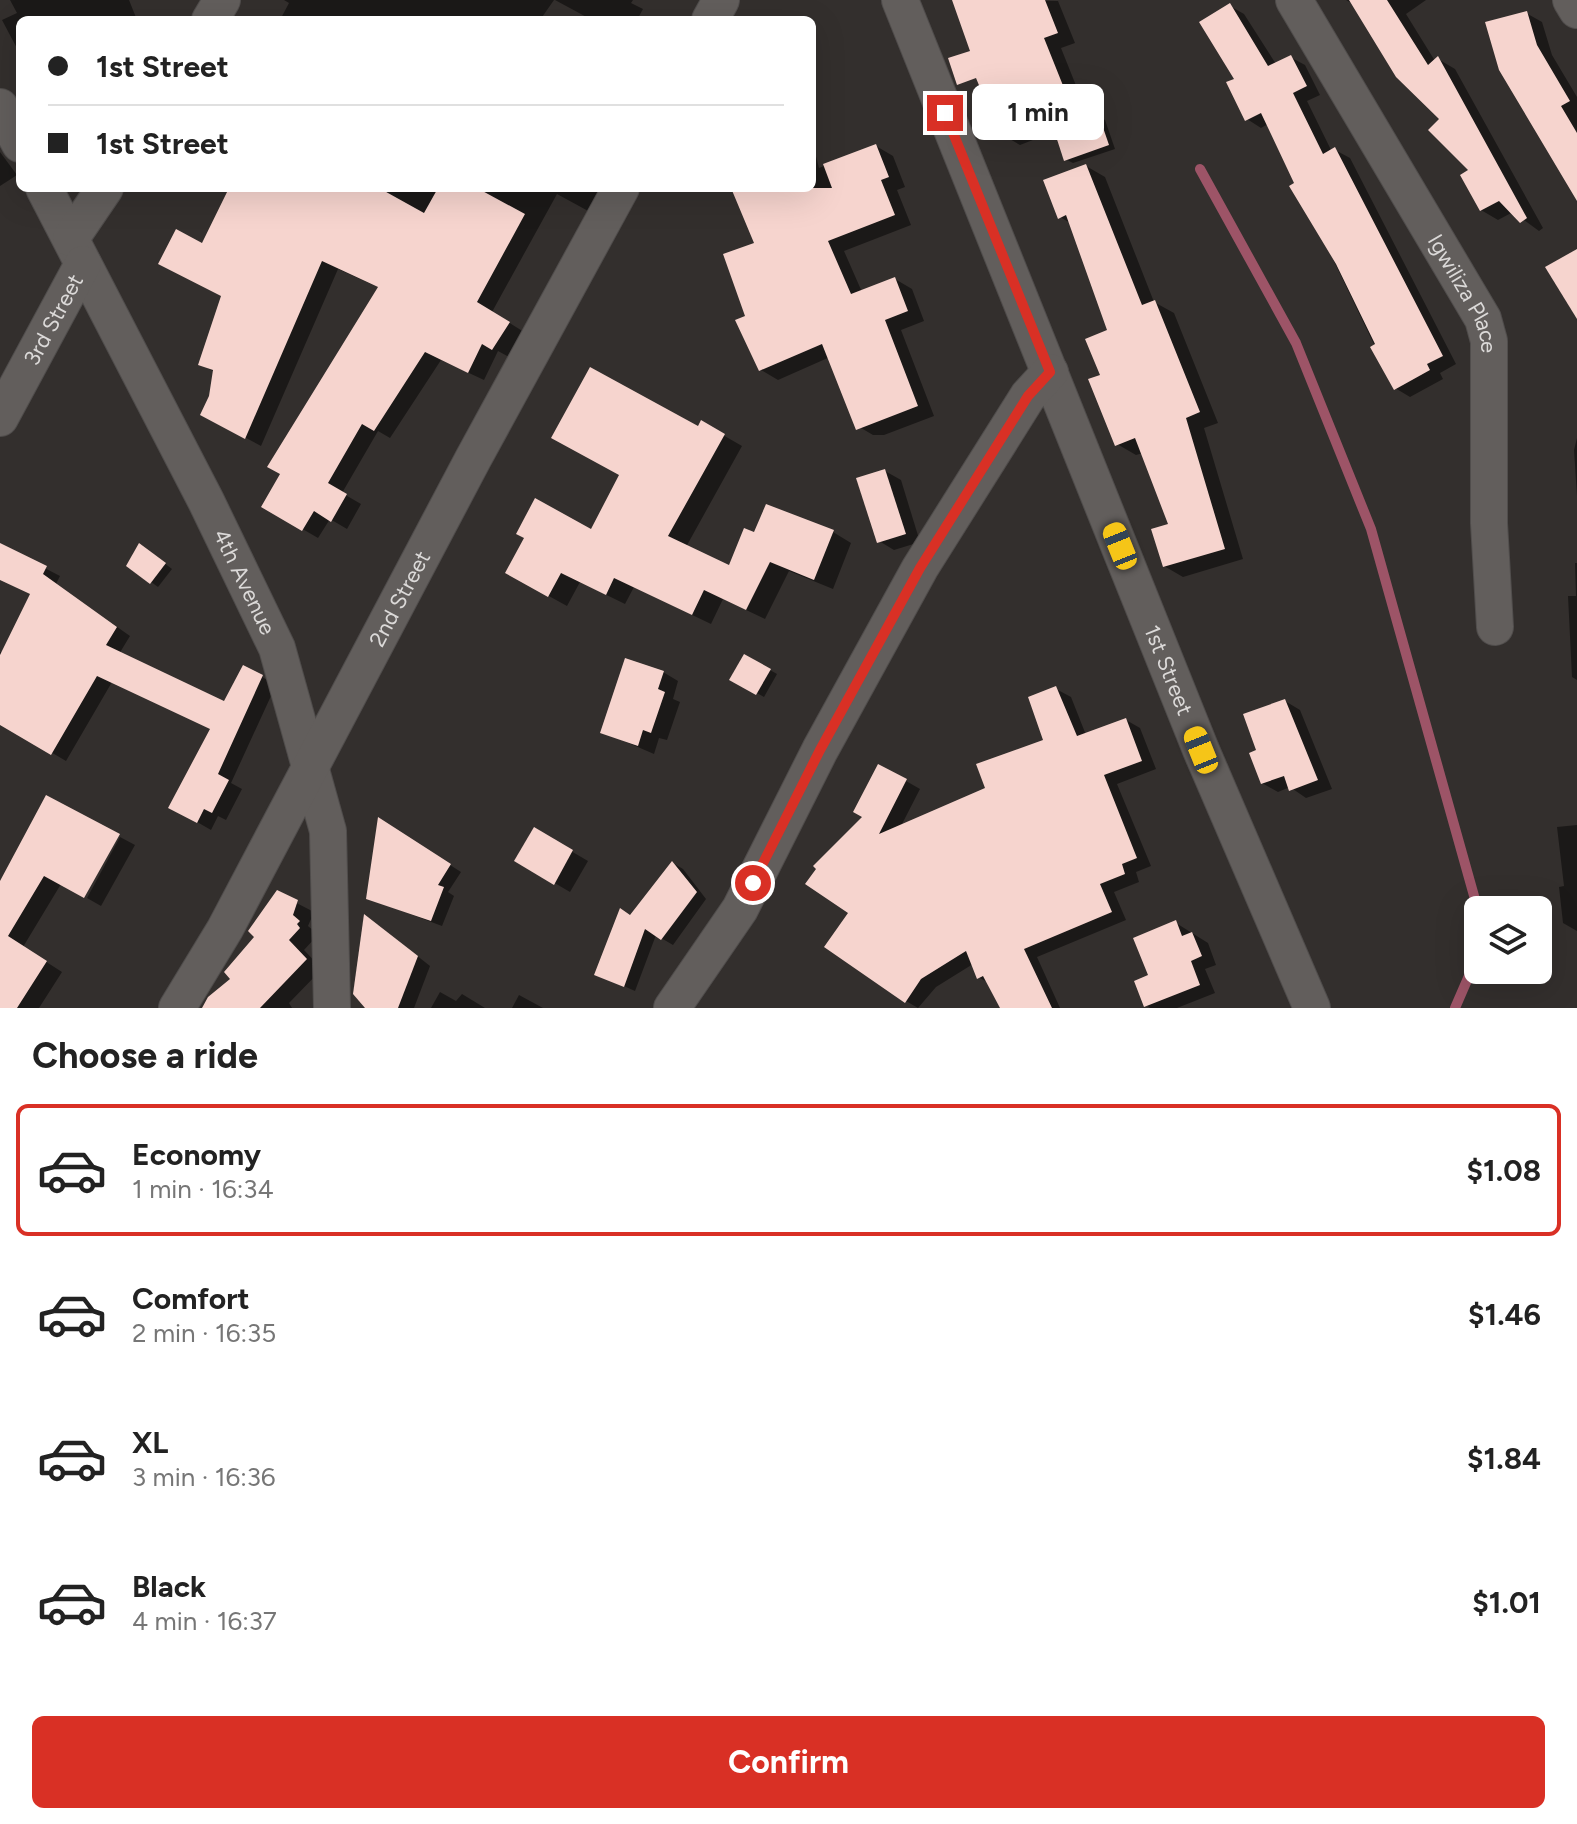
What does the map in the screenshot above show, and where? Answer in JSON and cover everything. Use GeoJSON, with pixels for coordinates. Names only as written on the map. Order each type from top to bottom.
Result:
{"type":"FeatureCollection","features":[{"type":"Feature","properties":{"kind":"street","name":"1st Street"},"geometry":{"type":"LineString","coordinates":[[900,0],[1201,750],[1312,1008]]}},
{"type":"Feature","properties":{"kind":"street","name":"Igwiliza Place"},"geometry":{"type":"LineString","coordinates":[[1294,0],[1483,319],[1489,341],[1488,508],[1495,627]]}},
{"type":"Feature","properties":{"kind":"street"},"geometry":{"type":"LineString","coordinates":[[1571,0],[1577,10]]}},
{"type":"Feature","properties":{"kind":"street"},"geometry":{"type":"LineString","coordinates":[[0,107],[16,137]]}},
{"type":"Feature","properties":{"kind":"street","name":"4th Avenue"},"geometry":{"type":"LineString","coordinates":[[46,192],[277,648],[328,831],[332,1008]]}},
{"type":"Feature","properties":{"kind":"street","name":"3rd Street"},"geometry":{"type":"LineString","coordinates":[[0,418],[103,192]]}},
{"type":"Feature","properties":{"kind":"street","name":"2nd Street"},"geometry":{"type":"LineString","coordinates":[[177,1008],[225,929],[619,192]]}},
{"type":"Feature","properties":{"kind":"street"},"geometry":{"type":"LineString","coordinates":[[672,1008],[740,909],[820,750],[920,568],[1028,396],[1050,372]]}},
{"type":"Feature","properties":{"kind":"building"},"geometry":{"type":"Polygon","coordinates":[[[952,0],[1045,0],[1058,33],[1044,38],[1072,108],[1000,136],[976,78],[957,85],[948,58],[970,51],[952,0]]]}},
{"type":"Feature","properties":{"kind":"building"},"geometry":{"type":"Polygon","coordinates":[[[1349,0],[1387,0],[1428,65],[1438,56],[1527,218],[1520,223],[1499,201],[1480,211],[1460,175],[1468,170],[1428,130],[1439,119],[1396,77],[1349,0]]]}},
{"type":"Feature","properties":{"kind":"building"},"geometry":{"type":"Polygon","coordinates":[[[1230,3],[1268,66],[1291,55],[1307,86],[1293,93],[1323,154],[1335,147],[1443,356],[1427,364],[1430,370],[1394,390],[1370,347],[1375,344],[1336,264],[1289,186],[1294,183],[1261,113],[1245,121],[1226,82],[1234,79],[1199,22],[1230,3]]]}},
{"type":"Feature","properties":{"kind":"building"},"geometry":{"type":"Polygon","coordinates":[[[1527,11],[1537,45],[1570,101],[1561,106],[1577,133],[1577,201],[1499,70],[1485,22],[1527,11]]]}},
{"type":"Feature","properties":{"kind":"building"},"geometry":{"type":"Polygon","coordinates":[[[1098,113],[1109,145],[1064,161],[1053,127],[1098,113]]]}},
{"type":"Feature","properties":{"kind":"building"},"geometry":{"type":"Polygon","coordinates":[[[876,144],[889,177],[881,180],[895,215],[828,241],[851,294],[895,277],[908,311],[885,320],[918,406],[856,430],[822,344],[759,371],[735,320],[745,316],[723,254],[754,243],[733,192],[816,192],[816,188],[832,188],[823,164],[876,144]]]}},
{"type":"Feature","properties":{"kind":"building"},"geometry":{"type":"Polygon","coordinates":[[[1086,164],[1142,305],[1155,300],[1200,412],[1186,418],[1225,549],[1163,567],[1151,529],[1168,524],[1135,438],[1115,446],[1088,379],[1100,375],[1085,339],[1107,330],[1066,215],[1058,219],[1043,180],[1086,164]]]}},
{"type":"Feature","properties":{"kind":"building"},"geometry":{"type":"Polygon","coordinates":[[[227,192],[386,192],[424,213],[436,192],[484,192],[525,214],[477,302],[510,322],[492,350],[482,344],[468,373],[425,352],[374,431],[362,424],[328,483],[347,494],[331,522],[314,511],[302,531],[261,507],[280,474],[267,467],[378,287],[322,261],[245,439],[200,415],[209,396],[213,370],[198,365],[221,296],[158,264],[176,229],[202,243],[227,192]]]}},
{"type":"Feature","properties":{"kind":"building"},"geometry":{"type":"Polygon","coordinates":[[[1577,249],[1577,319],[1545,267],[1577,249]]]}},
{"type":"Feature","properties":{"kind":"building"},"geometry":{"type":"Polygon","coordinates":[[[590,367],[698,426],[701,420],[725,434],[668,536],[729,565],[744,528],[754,532],[766,504],[834,530],[814,580],[770,562],[746,610],[704,590],[692,615],[614,578],[606,595],[561,573],[548,597],[505,573],[524,538],[516,534],[535,498],[591,529],[619,475],[551,438],[590,367]]]}},
{"type":"Feature","properties":{"kind":"building"},"geometry":{"type":"Polygon","coordinates":[[[885,469],[906,534],[877,543],[856,478],[885,469]]]}},
{"type":"Feature","properties":{"kind":"building"},"geometry":{"type":"Polygon","coordinates":[[[0,543],[47,566],[43,574],[117,627],[106,645],[224,701],[243,665],[263,675],[218,774],[229,780],[212,813],[204,809],[197,823],[168,808],[210,729],[97,676],[51,755],[0,725],[0,655],[30,594],[0,580],[0,543]]]}},
{"type":"Feature","properties":{"kind":"building"},"geometry":{"type":"Polygon","coordinates":[[[139,543],[166,563],[150,584],[126,566],[139,543]]]}},
{"type":"Feature","properties":{"kind":"building"},"geometry":{"type":"Polygon","coordinates":[[[744,654],[771,669],[756,695],[729,680],[744,654]]]}},
{"type":"Feature","properties":{"kind":"building"},"geometry":{"type":"Polygon","coordinates":[[[625,658],[664,671],[658,689],[665,692],[651,733],[643,730],[638,746],[600,733],[625,658]]]}},
{"type":"Feature","properties":{"kind":"building"},"geometry":{"type":"Polygon","coordinates":[[[1056,686],[1077,736],[1126,718],[1142,761],[1104,775],[1137,858],[1122,864],[1125,874],[1100,884],[1112,912],[1024,949],[1052,1008],[1000,1008],[983,976],[977,979],[966,951],[921,979],[905,1003],[824,947],[848,913],[805,884],[816,869],[813,866],[862,817],[853,812],[878,764],[907,779],[879,834],[985,788],[976,764],[1043,740],[1028,697],[1056,686]]]}},
{"type":"Feature","properties":{"kind":"building"},"geometry":{"type":"Polygon","coordinates":[[[1285,699],[1318,780],[1289,791],[1284,776],[1261,784],[1249,753],[1256,750],[1243,714],[1285,699]]]}},
{"type":"Feature","properties":{"kind":"building"},"geometry":{"type":"Polygon","coordinates":[[[46,795],[120,834],[84,898],[44,876],[8,936],[47,961],[17,1008],[0,1008],[0,881],[46,795]]]}},
{"type":"Feature","properties":{"kind":"building"},"geometry":{"type":"Polygon","coordinates":[[[378,817],[451,864],[438,885],[444,887],[431,921],[366,899],[378,817]]]}},
{"type":"Feature","properties":{"kind":"building"},"geometry":{"type":"Polygon","coordinates":[[[534,827],[573,850],[554,885],[514,861],[534,827]]]}},
{"type":"Feature","properties":{"kind":"building"},"geometry":{"type":"Polygon","coordinates":[[[672,861],[697,892],[661,940],[645,929],[624,987],[594,975],[620,908],[630,915],[672,861]]]}},
{"type":"Feature","properties":{"kind":"building"},"geometry":{"type":"Polygon","coordinates":[[[277,890],[298,900],[293,915],[300,921],[297,924],[300,928],[289,940],[307,959],[260,1008],[202,1008],[208,997],[230,979],[224,972],[254,937],[248,931],[277,890]]]}},
{"type":"Feature","properties":{"kind":"building"},"geometry":{"type":"Polygon","coordinates":[[[364,914],[418,956],[398,1008],[365,1008],[353,994],[364,914]]]}},
{"type":"Feature","properties":{"kind":"building"},"geometry":{"type":"Polygon","coordinates":[[[1176,920],[1182,936],[1192,932],[1202,956],[1191,961],[1200,985],[1144,1007],[1134,981],[1148,975],[1133,938],[1176,920]]]}},
{"type":"Feature","properties":{"kind":"waterway"},"geometry":{"type":"LineString","coordinates":[[1200,169],[1296,343],[1371,529],[1474,896]]}},
{"type":"Feature","properties":{"kind":"waterway"},"geometry":{"type":"LineString","coordinates":[[1455,1008],[1465,984]]}},
{"type":"Feature","properties":{"kind":"route"},"geometry":{"type":"LineString","coordinates":[[753,883],[820,750],[920,568],[1028,396],[1050,372],[945,113]]}}]}
